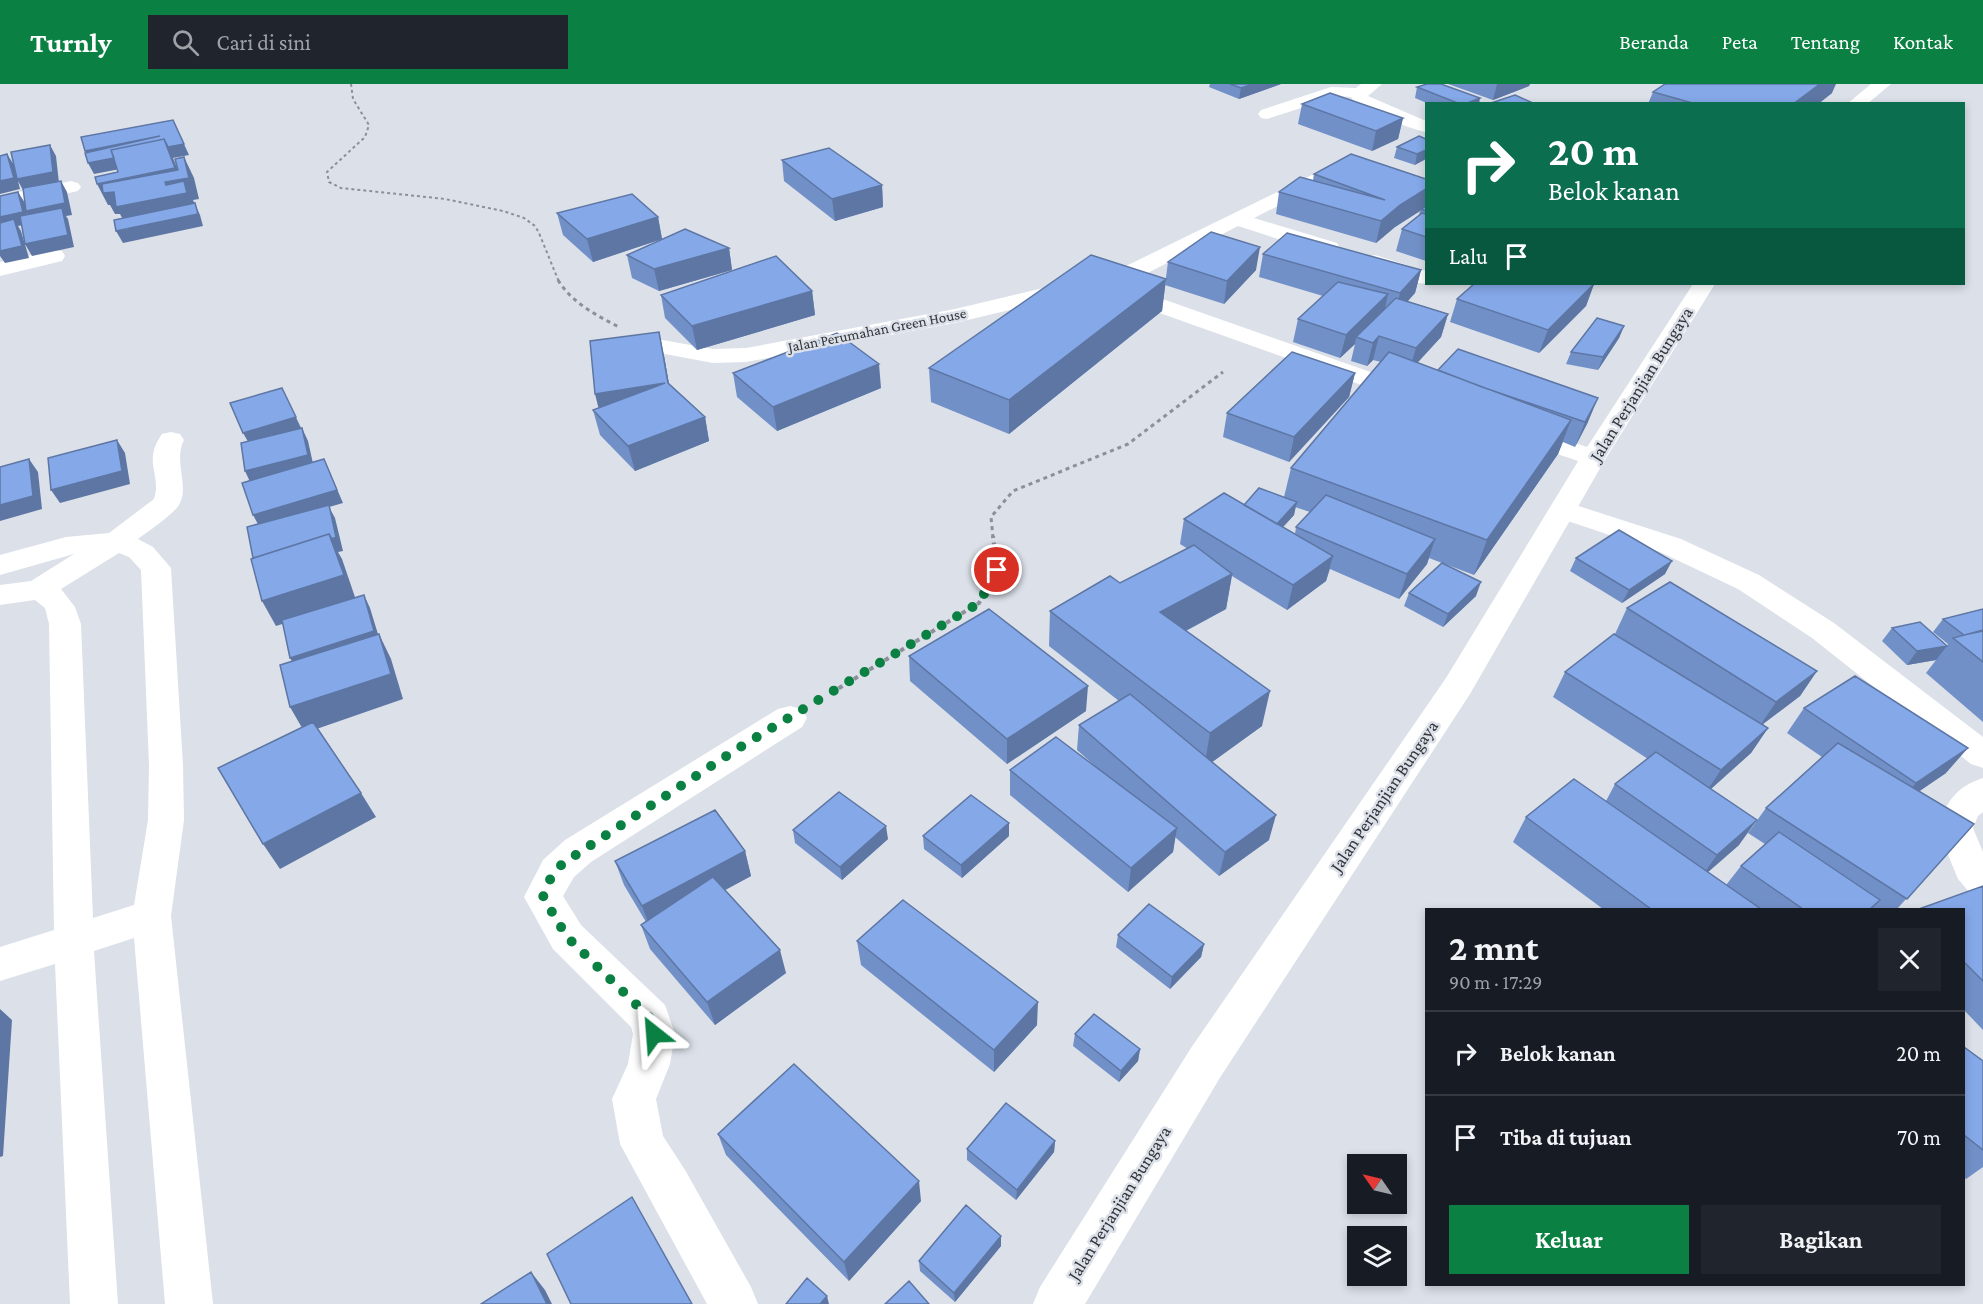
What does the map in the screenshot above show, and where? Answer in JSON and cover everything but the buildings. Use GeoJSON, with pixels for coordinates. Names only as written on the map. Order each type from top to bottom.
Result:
{"type":"FeatureCollection","features":[{"type":"Feature","properties":{"kind":"street"},"geometry":{"type":"LineString","coordinates":[[1858,102],[1882,84]]}},
{"type":"Feature","properties":{"kind":"street"},"geometry":{"type":"LineString","coordinates":[[1267,114],[1336,91],[1366,88]]}},
{"type":"Feature","properties":{"kind":"street"},"geometry":{"type":"LineString","coordinates":[[1366,88],[1360,99],[1365,103],[1425,127]]}},
{"type":"Feature","properties":{"kind":"street","name":"Jalan Perumahan Green House"},"geometry":{"type":"LineString","coordinates":[[657,346],[713,356],[746,355],[956,316],[1095,283],[1134,271],[1322,176],[1333,173]]}},
{"type":"Feature","properties":{"kind":"street"},"geometry":{"type":"LineString","coordinates":[[0,202],[71,187]]}},
{"type":"Feature","properties":{"kind":"street"},"geometry":{"type":"LineString","coordinates":[[1236,219],[1425,278]]}},
{"type":"Feature","properties":{"kind":"street"},"geometry":{"type":"LineString","coordinates":[[0,269],[54,256]]}},
{"type":"Feature","properties":{"kind":"street"},"geometry":{"type":"LineString","coordinates":[[1095,283],[1432,402]]}},
{"type":"Feature","properties":{"kind":"street","name":"Jalan Perjanjian Bungaya"},"geometry":{"type":"LineString","coordinates":[[1057,1304],[1206,1062],[1458,686],[1593,458],[1703,285]]}},
{"type":"Feature","properties":{"kind":"street"},"geometry":{"type":"LineString","coordinates":[[1497,424],[1593,458]]}},
{"type":"Feature","properties":{"kind":"street"},"geometry":{"type":"LineString","coordinates":[[0,595],[38,590],[116,542],[166,503],[169,497],[164,450],[171,440]]}},
{"type":"Feature","properties":{"kind":"street"},"geometry":{"type":"LineString","coordinates":[[1563,510],[1612,524],[1667,545],[1771,595],[1838,641],[1983,755]]}},
{"type":"Feature","properties":{"kind":"street"},"geometry":{"type":"LineString","coordinates":[[0,565],[60,547],[116,542],[133,547],[147,557],[156,568],[166,765],[166,820],[152,916],[189,1304]]}},
{"type":"Feature","properties":{"kind":"street"},"geometry":{"type":"LineString","coordinates":[[38,590],[50,594],[62,607],[65,624],[74,942],[93,1304]]}},
{"type":"Feature","properties":{"kind":"street"},"geometry":{"type":"LineString","coordinates":[[734,1304],[669,1186],[642,1144],[634,1099],[649,1064],[654,1034],[650,1018],[567,937],[543,897],[549,881],[562,864],[578,851],[790,718]]}},
{"type":"Feature","properties":{"kind":"street"},"geometry":{"type":"LineString","coordinates":[[1983,792],[1963,808],[1956,828],[1971,868],[1983,882]]}},
{"type":"Feature","properties":{"kind":"street"},"geometry":{"type":"LineString","coordinates":[[0,964],[152,916]]}},
{"type":"Feature","properties":{"kind":"path"},"geometry":{"type":"LineString","coordinates":[[351,84],[353,99],[369,125],[365,137],[327,172],[329,182],[341,188],[507,210],[534,224],[561,286],[586,310],[657,346]]}},
{"type":"Feature","properties":{"kind":"path"},"geometry":{"type":"LineString","coordinates":[[790,718],[979,603],[997,570],[991,517],[1013,491],[1128,444],[1193,393],[1264,343]]}},
{"type":"Feature","properties":{"kind":"route"},"geometry":{"type":"LineString","coordinates":[[654,1034],[650,1018],[567,937],[543,897],[549,881],[562,864],[578,851],[621,826],[737,749],[979,603],[997,570]]}}]}
